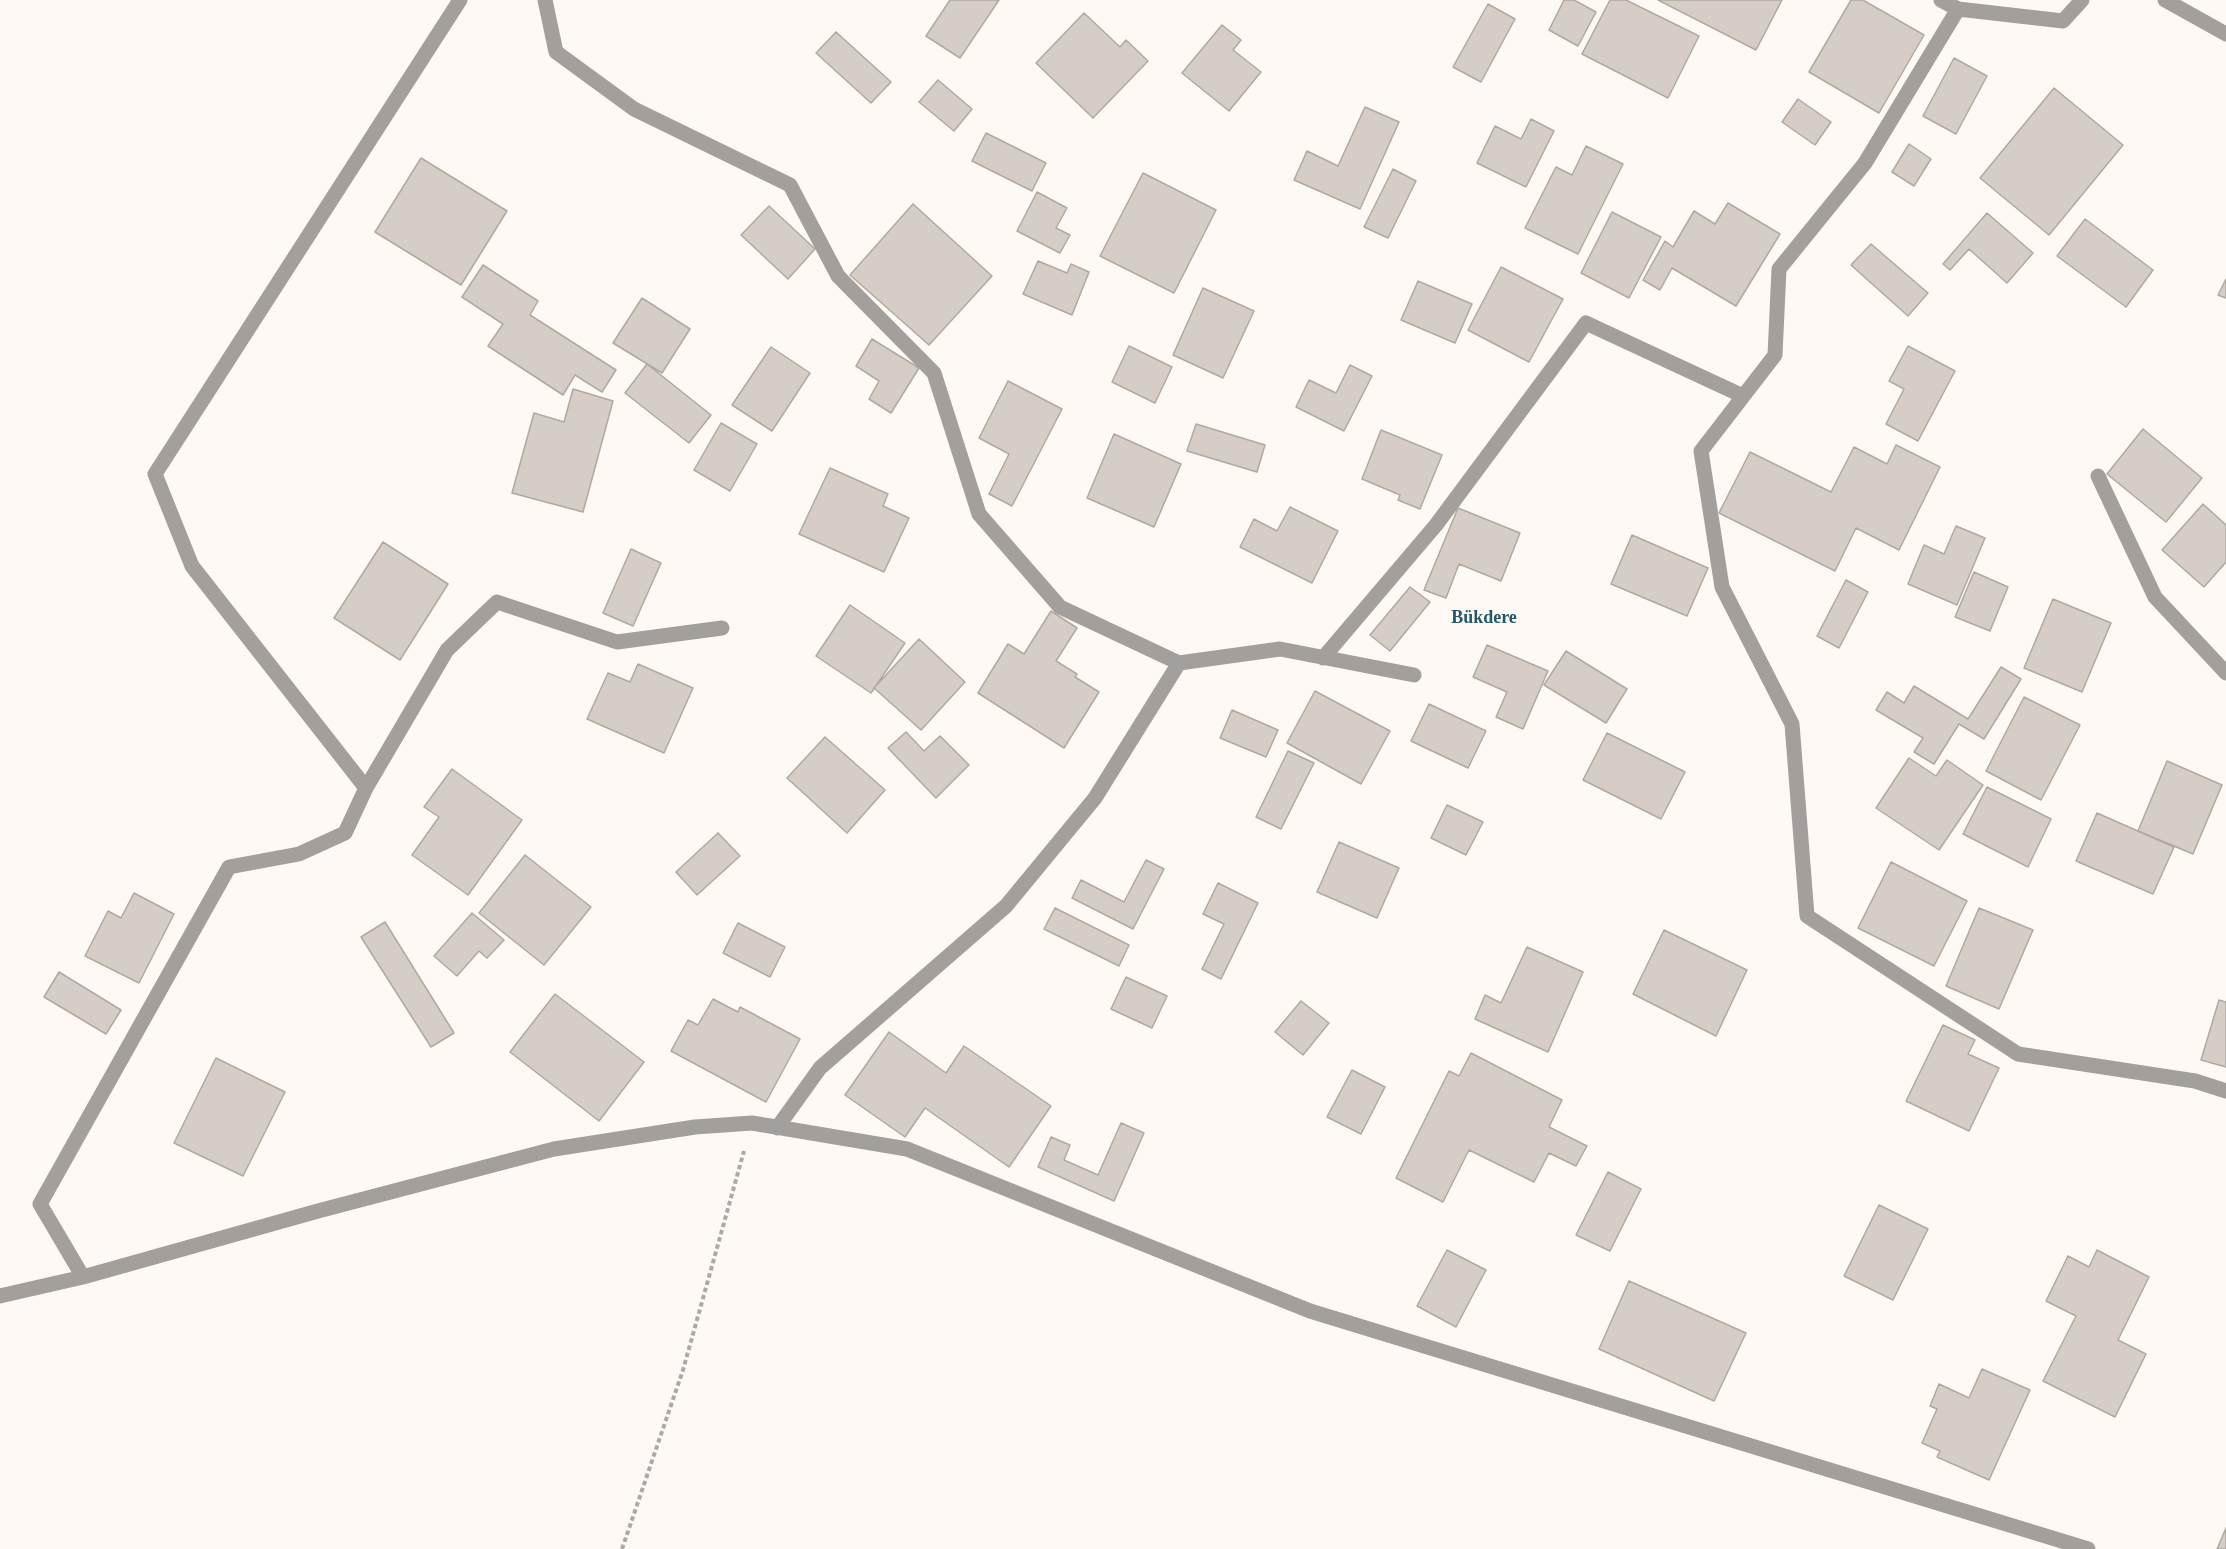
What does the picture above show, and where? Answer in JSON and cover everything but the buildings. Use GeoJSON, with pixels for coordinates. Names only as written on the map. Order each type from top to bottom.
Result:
{"type":"FeatureCollection","features":[{"type":"Feature","properties":{"kind":"street"},"geometry":{"type":"LineString","coordinates":[[366,788],[192,566],[155,474],[460,0]]}},
{"type":"Feature","properties":{"kind":"street"},"geometry":{"type":"LineString","coordinates":[[545,0],[556,52],[634,109],[790,184],[838,276],[934,373],[979,514],[1060,607],[1179,663],[1280,650],[1414,675]]}},
{"type":"Feature","properties":{"kind":"street"},"geometry":{"type":"LineString","coordinates":[[1941,0],[1958,9],[2063,21],[2082,0]]}},
{"type":"Feature","properties":{"kind":"street"},"geometry":{"type":"LineString","coordinates":[[2165,0],[2226,34]]}},
{"type":"Feature","properties":{"kind":"street"},"geometry":{"type":"LineString","coordinates":[[1958,9],[1865,163],[1779,269],[1775,355],[1701,451],[1722,587],[1792,724],[1808,916],[2018,1054],[2195,1081],[2226,1091]]}},
{"type":"Feature","properties":{"kind":"street"},"geometry":{"type":"LineString","coordinates":[[1323,658],[1436,525],[1586,323],[1743,396]]}},
{"type":"Feature","properties":{"kind":"street"},"geometry":{"type":"LineString","coordinates":[[2098,476],[2155,597],[2226,673]]}},
{"type":"Feature","properties":{"kind":"street"},"geometry":{"type":"LineString","coordinates":[[83,1277],[40,1204],[229,867],[299,854],[345,833],[366,788],[447,650],[497,602],[616,642],[722,628]]}},
{"type":"Feature","properties":{"kind":"street"},"geometry":{"type":"LineString","coordinates":[[777,1128],[820,1068],[1006,906],[1095,798],[1179,663]]}},
{"type":"Feature","properties":{"kind":"street"},"geometry":{"type":"LineString","coordinates":[[0,1296],[83,1277],[318,1211],[554,1149],[695,1127],[752,1123],[907,1149],[1310,1311],[2088,1549]]}},
{"type":"Feature","properties":{"kind":"path"},"geometry":{"type":"LineString","coordinates":[[622,1549],[682,1370],[752,1123]]}},
{"type":"Feature","properties":{"kind":"district","name":"Bükdere"},"geometry":{"type":"Point","coordinates":[1484,618]}}]}
